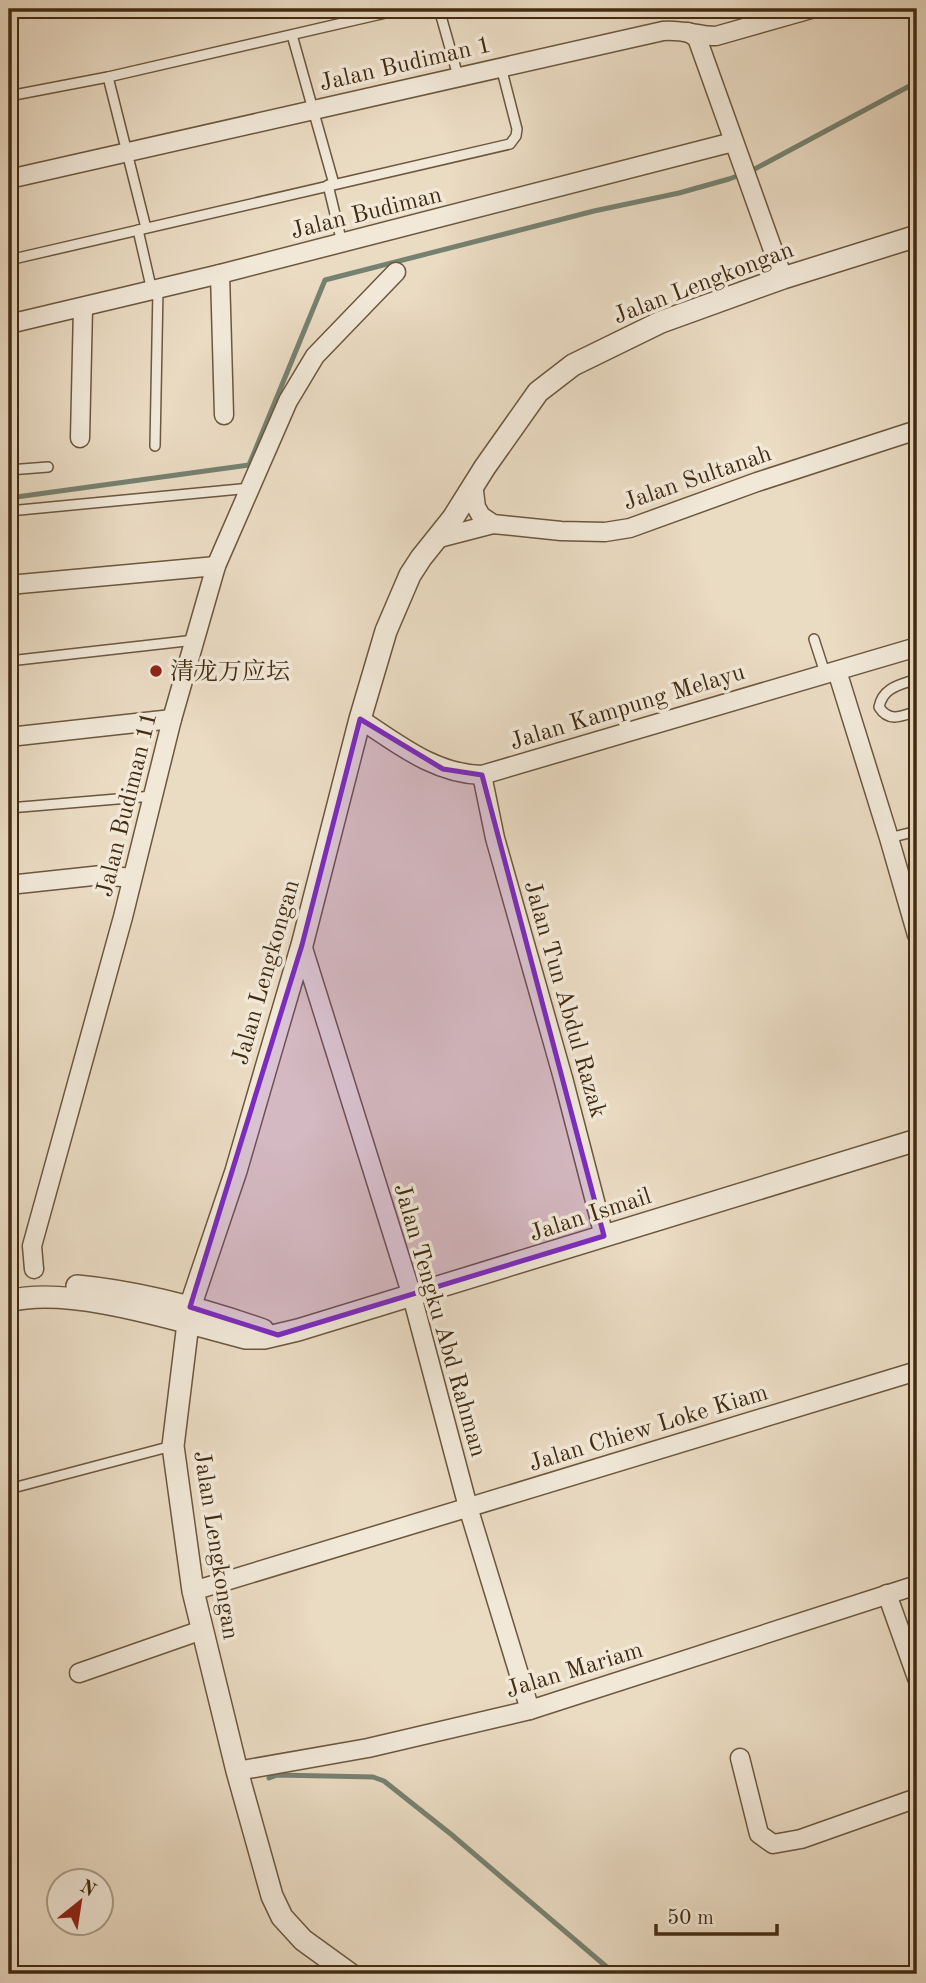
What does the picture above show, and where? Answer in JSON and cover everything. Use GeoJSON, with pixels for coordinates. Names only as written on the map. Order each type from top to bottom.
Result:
{"type":"FeatureCollection","features":[{"type":"Feature","properties":{"kind":"street","name":"Jalan Budiman 1"},"geometry":{"type":"LineString","coordinates":[[9,179],[663,30],[716,36],[811,9]]}},
{"type":"Feature","properties":{"kind":"street"},"geometry":{"type":"LineString","coordinates":[[688,32],[697,38],[783,278]]}},
{"type":"Feature","properties":{"kind":"street","name":"Jalan Budiman"},"geometry":{"type":"LineString","coordinates":[[9,324],[83,309],[733,142]]}},
{"type":"Feature","properties":{"kind":"street","name":"Jalan Lengkongan"},"geometry":{"type":"LineString","coordinates":[[350,1974],[303,1940],[282,1917],[272,1896],[237,1771],[193,1591],[173,1446],[189,1315],[236,1171],[302,945],[360,719],[386,631],[410,575],[453,518],[538,392],[573,365],[662,321],[783,278],[917,236]]}},
{"type":"Feature","properties":{"kind":"street","name":"Jalan Budiman 11"},"geometry":{"type":"LineString","coordinates":[[34,1269],[32,1245],[98,1011],[172,719],[216,566],[288,401],[315,356],[396,272]]}},
{"type":"Feature","properties":{"kind":"street"},"geometry":{"type":"LineString","coordinates":[[220,274],[224,415]]}},
{"type":"Feature","properties":{"kind":"street"},"geometry":{"type":"LineString","coordinates":[[80,438],[83,309]]}},
{"type":"Feature","properties":{"kind":"street","name":"Jalan Sultanah"},"geometry":{"type":"LineString","coordinates":[[493,524],[584,533],[629,528],[757,482],[917,430]]}},
{"type":"Feature","properties":{"kind":"street"},"geometry":{"type":"LineString","coordinates":[[474,484],[476,507],[481,516],[493,524]]}},
{"type":"Feature","properties":{"kind":"street"},"geometry":{"type":"LineString","coordinates":[[435,539],[493,524]]}},
{"type":"Feature","properties":{"kind":"street"},"geometry":{"type":"LineString","coordinates":[[9,585],[216,566]]}},
{"type":"Feature","properties":{"kind":"street","name":"Jalan Kampung Melayu"},"geometry":{"type":"LineString","coordinates":[[360,719],[416,756],[443,769],[461,775],[482,775],[917,647]]}},
{"type":"Feature","properties":{"kind":"street"},"geometry":{"type":"LineString","coordinates":[[831,672],[911,897],[917,935]]}},
{"type":"Feature","properties":{"kind":"street"},"geometry":{"type":"LineString","coordinates":[[9,737],[172,719]]}},
{"type":"Feature","properties":{"kind":"street","name":"Jalan Tun Abdul Razak"},"geometry":{"type":"LineString","coordinates":[[482,775],[495,838],[564,1078],[604,1236]]}},
{"type":"Feature","properties":{"kind":"street"},"geometry":{"type":"LineString","coordinates":[[9,885],[102,875],[132,878]]}},
{"type":"Feature","properties":{"kind":"street","name":"Jalan Tengku Abd Rahman"},"geometry":{"type":"LineString","coordinates":[[302,945],[412,1296],[468,1507],[530,1710]]}},
{"type":"Feature","properties":{"kind":"street","name":"Jalan Ismail"},"geometry":{"type":"LineString","coordinates":[[10,1291],[34,1284],[90,1287],[189,1315],[233,1319],[278,1335],[521,1264],[917,1140]]}},
{"type":"Feature","properties":{"kind":"street","name":"Jalan Chiew Loke Kiam"},"geometry":{"type":"LineString","coordinates":[[193,1591],[917,1371]]}},
{"type":"Feature","properties":{"kind":"street","name":"Jalan Mariam"},"geometry":{"type":"LineString","coordinates":[[237,1771],[368,1748],[530,1710],[917,1585]]}},
{"type":"Feature","properties":{"kind":"street"},"geometry":{"type":"LineString","coordinates":[[887,1594],[917,1678]]}},
{"type":"Feature","properties":{"kind":"street"},"geometry":{"type":"LineString","coordinates":[[79,1673],[202,1630]]}},
{"type":"Feature","properties":{"kind":"street"},"geometry":{"type":"LineString","coordinates":[[740,1758],[759,1834],[773,1844],[801,1839],[917,1798]]}},
{"type":"Feature","properties":{"kind":"lane"},"geometry":{"type":"LineString","coordinates":[[9,96],[108,78],[402,9]]}},
{"type":"Feature","properties":{"kind":"lane"},"geometry":{"type":"LineString","coordinates":[[439,9],[458,76]]}},
{"type":"Feature","properties":{"kind":"lane"},"geometry":{"type":"LineString","coordinates":[[292,35],[331,184],[342,243]]}},
{"type":"Feature","properties":{"kind":"lane"},"geometry":{"type":"LineString","coordinates":[[9,260],[510,144],[517,129],[501,67]]}},
{"type":"Feature","properties":{"kind":"lane"},"geometry":{"type":"LineString","coordinates":[[108,78],[127,152],[155,290],[155,446]]}},
{"type":"Feature","properties":{"kind":"lane"},"geometry":{"type":"LineString","coordinates":[[9,470],[48,467]]}},
{"type":"Feature","properties":{"kind":"lane"},"geometry":{"type":"LineString","coordinates":[[9,511],[250,488]]}},
{"type":"Feature","properties":{"kind":"lane"},"geometry":{"type":"LineString","coordinates":[[814,639],[831,672]]}},
{"type":"Feature","properties":{"kind":"lane"},"geometry":{"type":"LineString","coordinates":[[9,661],[195,640]]}},
{"type":"Feature","properties":{"kind":"lane"},"geometry":{"type":"LineString","coordinates":[[917,679],[890,688],[881,698],[879,707],[890,718],[917,711]]}},
{"type":"Feature","properties":{"kind":"lane"},"geometry":{"type":"LineString","coordinates":[[9,808],[153,796]]}},
{"type":"Feature","properties":{"kind":"lane"},"geometry":{"type":"LineString","coordinates":[[890,838],[917,831]]}},
{"type":"Feature","properties":{"kind":"lane"},"geometry":{"type":"LineString","coordinates":[[9,1489],[173,1446]]}},
{"type":"Feature","properties":{"kind":"highlighted area"},"geometry":{"type":"Polygon","coordinates":[[[360,719],[443,769],[482,775],[604,1236],[278,1335],[190,1307],[302,945],[360,719]]]}},
{"type":"Feature","properties":{"kind":"waterway"},"geometry":{"type":"LineString","coordinates":[[9,498],[249,465],[325,280],[729,179],[751,171],[917,82]]}},
{"type":"Feature","properties":{"kind":"waterway"},"geometry":{"type":"LineString","coordinates":[[269,1778],[277,1775],[373,1777],[384,1781],[452,1835],[615,1974]]}},
{"type":"Feature","properties":{"kind":"place","name":"清龙万应坛"},"geometry":{"type":"Point","coordinates":[156,671]}}]}
